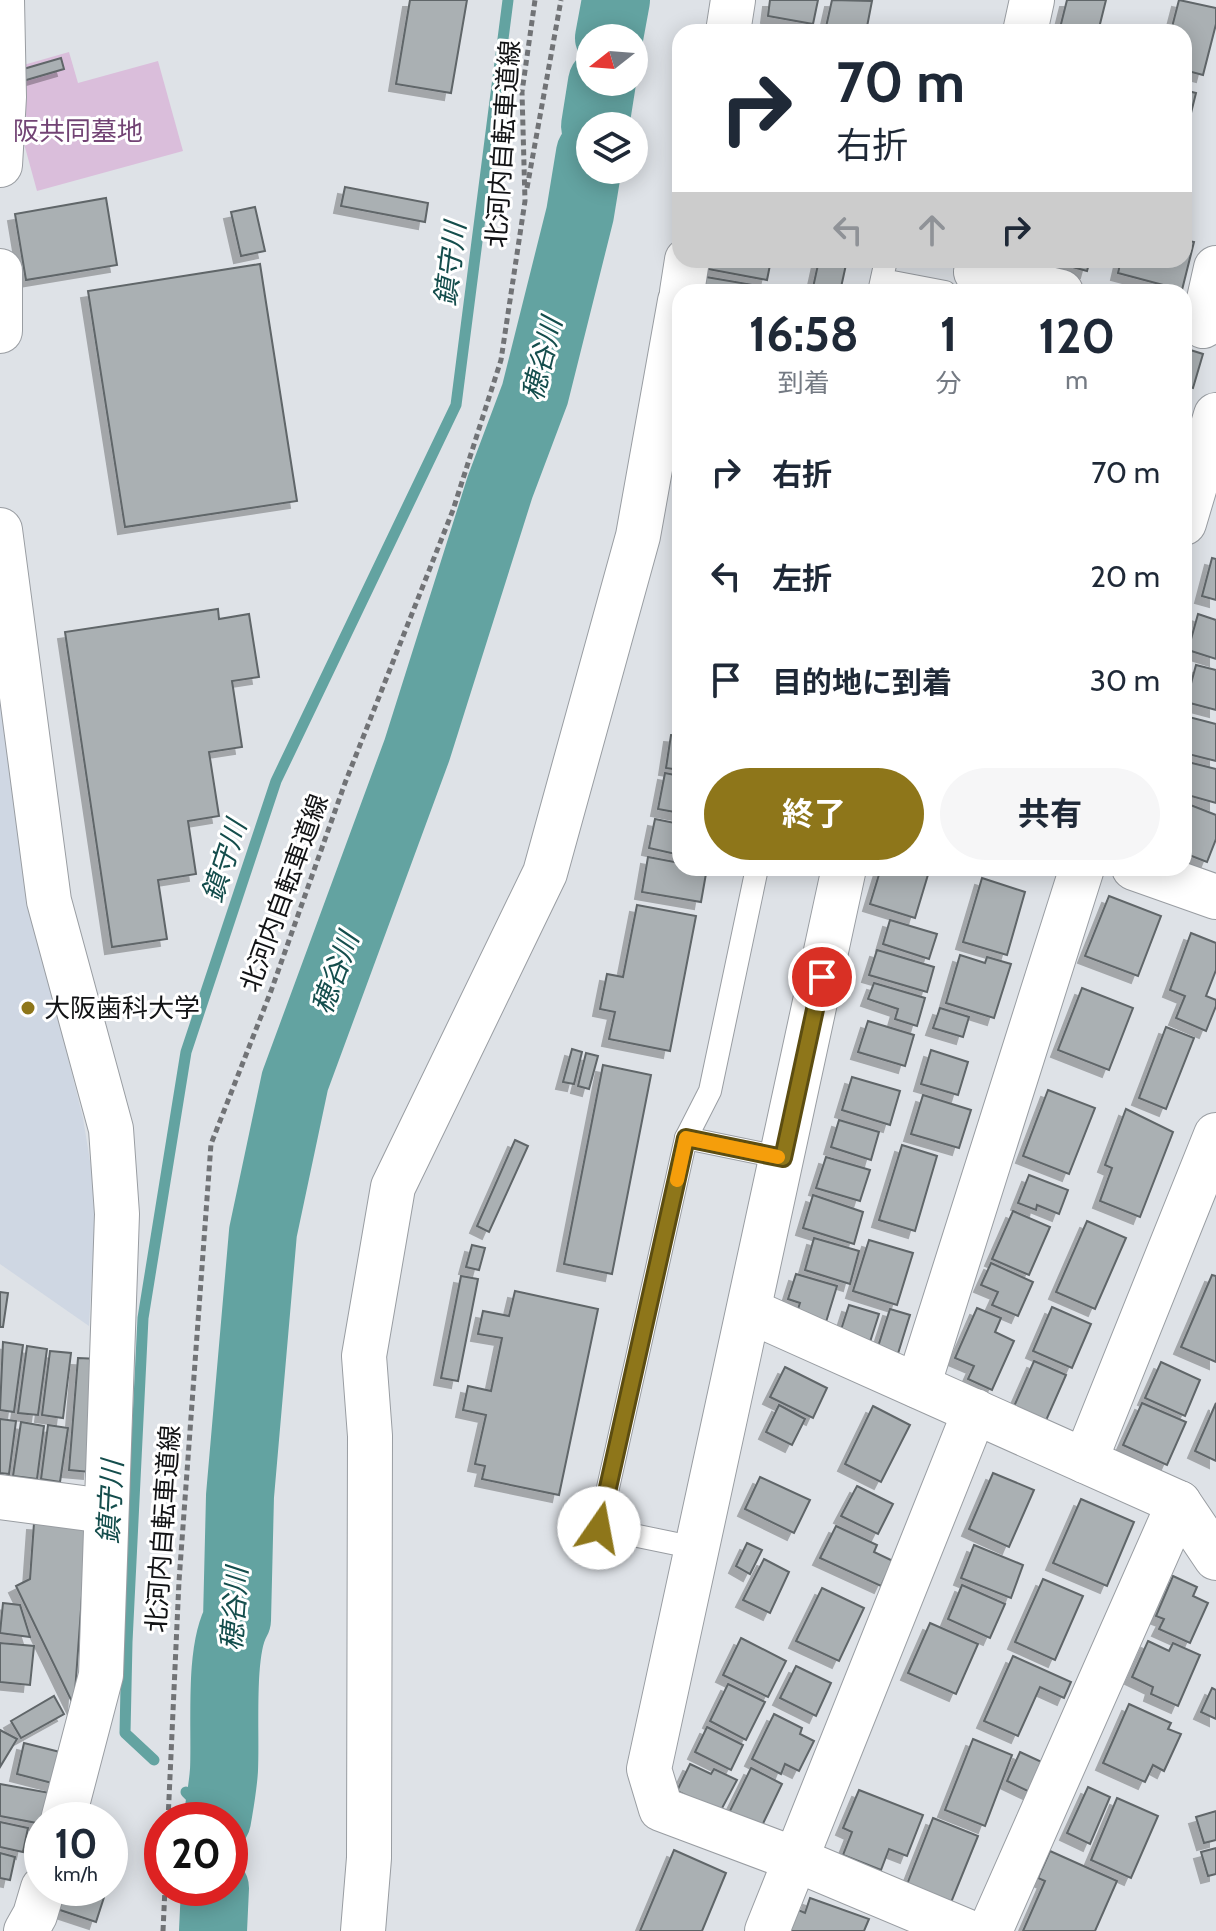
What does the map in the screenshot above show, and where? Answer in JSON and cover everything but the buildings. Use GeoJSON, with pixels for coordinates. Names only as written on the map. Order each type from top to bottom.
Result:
{"type":"FeatureCollection","features":[{"type":"Feature","properties":{"kind":"street"},"geometry":{"type":"LineString","coordinates":[[0,165],[4,97],[2,0]]}},
{"type":"Feature","properties":{"kind":"street"},"geometry":{"type":"LineString","coordinates":[[729,24],[733,0]]}},
{"type":"Feature","properties":{"kind":"street"},"geometry":{"type":"LineString","coordinates":[[1027,24],[1032,0]]}},
{"type":"Feature","properties":{"kind":"street"},"geometry":{"type":"LineString","coordinates":[[1201,325],[1216,268]]}},
{"type":"Feature","properties":{"kind":"street"},"geometry":{"type":"LineString","coordinates":[[0,271],[0,331]]}},
{"type":"Feature","properties":{"kind":"street"},"geometry":{"type":"LineString","coordinates":[[968,279],[1004,284]]}},
{"type":"Feature","properties":{"kind":"street"},"geometry":{"type":"LineString","coordinates":[[363,1931],[369,1858],[370,1436],[364,1356],[393,1187],[545,873],[638,536],[672,346]]}},
{"type":"Feature","properties":{"kind":"street"},"geometry":{"type":"LineString","coordinates":[[1192,496],[1216,415]]}},
{"type":"Feature","properties":{"kind":"street"},"geometry":{"type":"LineString","coordinates":[[0,530],[49,901],[111,1129],[117,1214],[101,1675],[68,1802]]}},
{"type":"Feature","properties":{"kind":"street"},"geometry":{"type":"LineString","coordinates":[[842,876],[649,1769],[661,1809],[797,1860],[966,1931]]}},
{"type":"Feature","properties":{"kind":"street"},"geometry":{"type":"LineString","coordinates":[[918,1386],[1079,876]]}},
{"type":"Feature","properties":{"kind":"street"},"geometry":{"type":"LineString","coordinates":[[1157,876],[1216,897]]}},
{"type":"Feature","properties":{"kind":"street"},"geometry":{"type":"LineString","coordinates":[[1085,1461],[1216,1135]]}},
{"type":"Feature","properties":{"kind":"street"},"geometry":{"type":"LineString","coordinates":[[750,1311],[1179,1503],[1216,1558]]}},
{"type":"Feature","properties":{"kind":"street"},"geometry":{"type":"LineString","coordinates":[[767,1931],[975,1411]]}},
{"type":"Feature","properties":{"kind":"street"},"geometry":{"type":"LineString","coordinates":[[0,1497],[105,1511]]}},
{"type":"Feature","properties":{"kind":"street"},"geometry":{"type":"LineString","coordinates":[[990,1931],[1179,1503]]}},
{"type":"Feature","properties":{"kind":"street"},"geometry":{"type":"LineString","coordinates":[[26,1931],[38,1906]]}},
{"type":"Feature","properties":{"kind":"lane"},"geometry":{"type":"LineString","coordinates":[[882,277],[968,279]]}},
{"type":"Feature","properties":{"kind":"lane"},"geometry":{"type":"LineString","coordinates":[[696,1548],[599,1528],[686,1138],[710,1091],[755,876]]}},
{"type":"Feature","properties":{"kind":"lane"},"geometry":{"type":"LineString","coordinates":[[686,1138],[783,1158]]}},
{"type":"Feature","properties":{"kind":"path","name":"北河内自転車道線"},"geometry":{"type":"LineString","coordinates":[[169,1802],[180,1565],[211,1144],[271,991],[345,783],[453,510],[501,360],[525,201],[522,92],[535,0]]}},
{"type":"Feature","properties":{"kind":"path"},"geometry":{"type":"LineString","coordinates":[[525,201],[561,0]]}},
{"type":"Feature","properties":{"kind":"path"},"geometry":{"type":"LineString","coordinates":[[163,1931],[164,1906]]}},
{"type":"Feature","properties":{"kind":"shaded area","name":"大阪歯科大学"},"geometry":{"type":"Polygon","coordinates":[[[0,694],[28,898],[83,1118],[96,1198],[89,1326],[0,1264],[0,694]]]}},
{"type":"Feature","properties":{"kind":"green space","name":"阪共同墓地"},"geometry":{"type":"Polygon","coordinates":[[[69,52],[78,83],[158,61],[183,151],[37,191],[20,129],[29,126],[13,68],[69,52]]]}},
{"type":"Feature","properties":{"kind":"waterway","name":"鎮守川"},"geometry":{"type":"LineString","coordinates":[[154,1760],[125,1733],[127,1642],[143,1318],[186,1052],[276,781],[456,405],[508,0]]}},
{"type":"Feature","properties":{"kind":"waterway","name":"穂谷川"},"geometry":{"type":"LineString","coordinates":[[612,24],[616,0]]}},
{"type":"Feature","properties":{"kind":"waterway","name":"穂谷川"},"geometry":{"type":"LineString","coordinates":[[597,112],[600,96]]}},
{"type":"Feature","properties":{"kind":"waterway","name":"穂谷川"},"geometry":{"type":"LineString","coordinates":[[220,1802],[224,1770],[224,1692],[231,1634],[237,1620],[240,1496],[263,1232],[295,1081],[417,750],[500,487],[535,394],[585,184]]}},
{"type":"Feature","properties":{"kind":"waterway","name":"鎮守川"},"geometry":{"type":"LineString","coordinates":[[186,1792],[196,1802]]}},
{"type":"Feature","properties":{"kind":"waterway","name":"穂谷川"},"geometry":{"type":"LineString","coordinates":[[213,1931],[214,1906]]}},
{"type":"Feature","properties":{"kind":"slow traffic"},"geometry":{"type":"LineString","coordinates":[[677,1180],[686,1138],[778,1157]]}},
{"type":"Feature","properties":{"kind":"place","name":"大阪歯科大学"},"geometry":{"type":"Point","coordinates":[28,1008]}},
{"type":"Feature","properties":{"kind":"route"},"geometry":{"type":"LineString","coordinates":[[599,1528],[686,1138],[783,1158],[822,977]]}}]}
